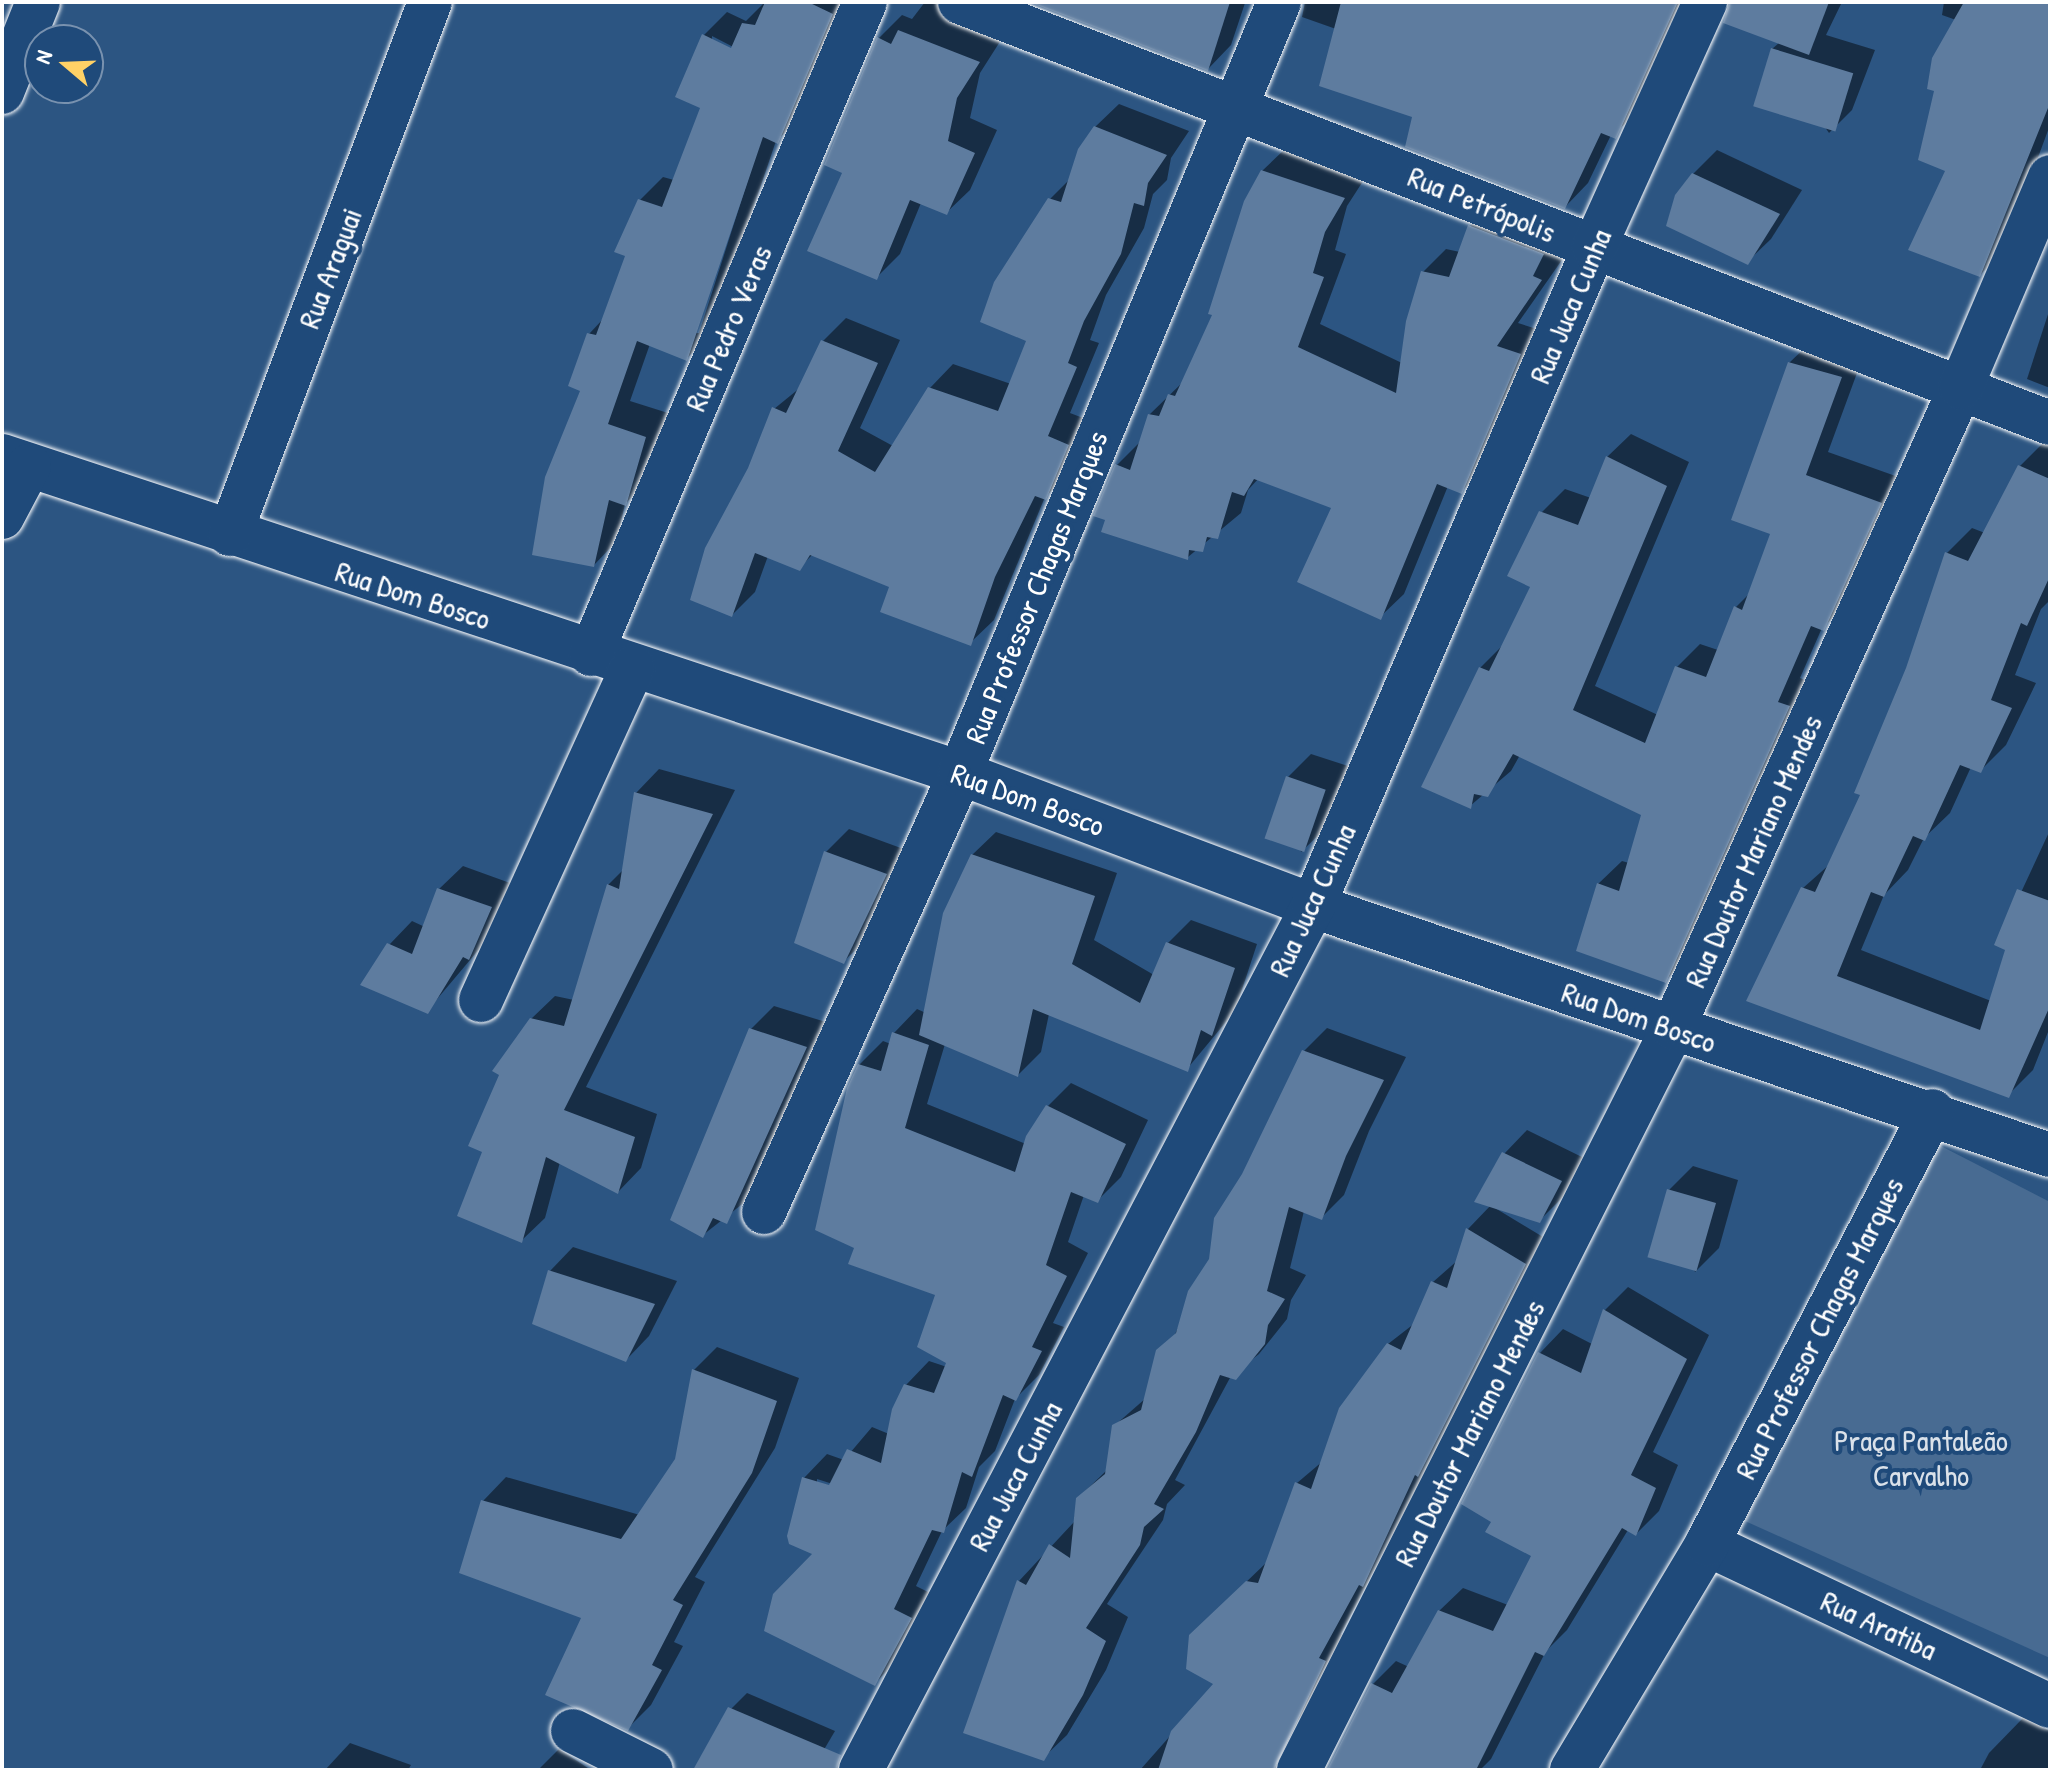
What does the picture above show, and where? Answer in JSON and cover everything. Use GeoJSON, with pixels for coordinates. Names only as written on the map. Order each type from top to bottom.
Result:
{"type":"FeatureCollection","features":[{"type":"Feature","properties":{"kind":"street"},"geometry":{"type":"LineString","coordinates":[[2,92],[38,2]]}},
{"type":"Feature","properties":{"kind":"street","name":"Rua Araguai"},"geometry":{"type":"LineString","coordinates":[[230,534],[430,2]]}},
{"type":"Feature","properties":{"kind":"street","name":"Rua Pedro Veras"},"geometry":{"type":"LineString","coordinates":[[591,654],[865,2]]}},
{"type":"Feature","properties":{"kind":"street","name":"Rua Petrópolis"},"geometry":{"type":"LineString","coordinates":[[960,2],[1236,105],[1594,248],[2050,423]]}},
{"type":"Feature","properties":{"kind":"street","name":"Rua Professor Chagas Marques"},"geometry":{"type":"LineString","coordinates":[[764,1212],[960,773],[1279,2]]}},
{"type":"Feature","properties":{"kind":"street","name":"Rua Juca Cunha"},"geometry":{"type":"LineString","coordinates":[[861,1770],[1313,906],[1594,248],[1705,2]]}},
{"type":"Feature","properties":{"kind":"street","name":"Rua Doutor Mariano Mendes"},"geometry":{"type":"LineString","coordinates":[[1299,1770],[1673,1028],[1961,387],[2050,177]]}},
{"type":"Feature","properties":{"kind":"street"},"geometry":{"type":"LineString","coordinates":[[2,517],[16,461]]}},
{"type":"Feature","properties":{"kind":"street","name":"Rua Dom Bosco"},"geometry":{"type":"LineString","coordinates":[[16,461],[591,654],[960,773],[1313,906],[1673,1028],[2047,1145]]}},
{"type":"Feature","properties":{"kind":"street"},"geometry":{"type":"LineString","coordinates":[[481,1000],[633,667]]}},
{"type":"Feature","properties":{"kind":"street","name":"Rua Professor Chagas Marques"},"geometry":{"type":"LineString","coordinates":[[1572,1770],[1707,1544],[1932,1111]]}},
{"type":"Feature","properties":{"kind":"street","name":"Rua Aratiba"},"geometry":{"type":"LineString","coordinates":[[1707,1544],[2050,1706]]}},
{"type":"Feature","properties":{"kind":"street"},"geometry":{"type":"LineString","coordinates":[[573,1731],[651,1770]]}},
{"type":"Feature","properties":{"kind":"green space","name":"Praça Pantaleão Carvalho"},"geometry":{"type":"Polygon","coordinates":[[[1935,1143],[2050,1202],[2050,1658],[1745,1521],[1935,1143]]]}},
{"type":"Feature","properties":{"kind":"building"},"geometry":{"type":"Polygon","coordinates":[[[765,2],[808,2],[833,14],[778,144],[763,137],[687,361],[637,341],[608,424],[646,437],[626,506],[609,500],[594,567],[532,555],[545,477],[580,391],[568,386],[587,333],[596,335],[625,256],[614,252],[638,199],[662,207],[700,108],[675,97],[702,34],[731,48],[742,23],[755,25],[765,2]]]}},
{"type":"Feature","properties":{"kind":"building"},"geometry":{"type":"Polygon","coordinates":[[[1029,2],[1230,2],[1208,71],[1029,2]]]}},
{"type":"Feature","properties":{"kind":"building"},"geometry":{"type":"Polygon","coordinates":[[[1341,2],[1678,2],[1616,139],[1601,133],[1565,209],[1405,147],[1412,117],[1319,86],[1341,2]]]}},
{"type":"Feature","properties":{"kind":"building"},"geometry":{"type":"Polygon","coordinates":[[[1730,2],[1829,2],[1809,55],[1723,23],[1730,2]]]}},
{"type":"Feature","properties":{"kind":"building"},"geometry":{"type":"Polygon","coordinates":[[[1964,2],[2050,2],[2050,103],[1980,277],[1908,250],[1945,171],[1918,160],[1934,91],[1927,89],[1932,58],[1964,2]]]}},
{"type":"Feature","properties":{"kind":"building"},"geometry":{"type":"Polygon","coordinates":[[[898,30],[980,62],[957,98],[948,141],[975,153],[947,215],[910,200],[877,280],[807,251],[842,173],[824,165],[877,37],[891,44],[898,30]]]}},
{"type":"Feature","properties":{"kind":"building"},"geometry":{"type":"Polygon","coordinates":[[[1771,48],[1853,73],[1835,131],[1753,106],[1771,48]]]}},
{"type":"Feature","properties":{"kind":"building"},"geometry":{"type":"Polygon","coordinates":[[[1094,126],[1167,155],[1148,183],[1144,206],[1134,203],[1121,254],[1084,321],[1068,363],[1077,367],[1048,436],[1069,445],[1046,500],[1035,496],[995,577],[971,646],[880,612],[889,587],[810,555],[800,571],[755,553],[732,617],[690,600],[705,548],[748,468],[772,407],[786,413],[821,340],[878,363],[838,451],[875,472],[928,387],[998,411],[1026,341],[980,322],[994,282],[1048,198],[1061,202],[1078,149],[1094,126]]]}},
{"type":"Feature","properties":{"kind":"building"},"geometry":{"type":"Polygon","coordinates":[[[1261,170],[1345,198],[1325,232],[1313,273],[1324,277],[1298,347],[1396,393],[1406,321],[1421,271],[1449,277],[1468,225],[1544,254],[1533,276],[1542,280],[1497,346],[1521,354],[1462,494],[1437,484],[1381,620],[1297,582],[1331,508],[1254,479],[1244,496],[1232,492],[1218,539],[1207,537],[1203,552],[1189,550],[1188,560],[1101,532],[1105,520],[1093,516],[1115,464],[1130,470],[1148,414],[1159,416],[1168,394],[1175,396],[1212,315],[1208,314],[1244,201],[1261,170]]]}},
{"type":"Feature","properties":{"kind":"building"},"geometry":{"type":"Polygon","coordinates":[[[1692,173],[1780,214],[1748,265],[1666,226],[1675,195],[1692,173]]]}},
{"type":"Feature","properties":{"kind":"building"},"geometry":{"type":"Polygon","coordinates":[[[1788,362],[1842,377],[1806,475],[1882,503],[1824,631],[1811,626],[1778,702],[1790,706],[1666,983],[1576,951],[1597,883],[1619,891],[1641,815],[1513,754],[1488,797],[1474,794],[1471,809],[1421,787],[1479,667],[1489,671],[1530,587],[1507,576],[1539,511],[1578,525],[1606,456],[1667,486],[1573,710],[1645,743],[1675,666],[1706,677],[1734,606],[1742,610],[1770,534],[1731,520],[1788,362]]]}},
{"type":"Feature","properties":{"kind":"building"},"geometry":{"type":"Polygon","coordinates":[[[2018,465],[2050,479],[2050,576],[2027,626],[2021,623],[1991,700],[2012,708],[1981,773],[1960,765],[1925,841],[1913,836],[1884,897],[1871,892],[1837,976],[1980,1030],[2005,950],[1994,945],[2017,889],[2050,901],[2050,1006],[2009,1098],[1746,1001],[1801,887],[1815,892],[1860,795],[1854,793],[1906,668],[1945,552],[1968,561],[2018,465]]]}},
{"type":"Feature","properties":{"kind":"building"},"geometry":{"type":"Polygon","coordinates":[[[1286,776],[1326,790],[1304,852],[1265,838],[1286,776]]]}},
{"type":"Feature","properties":{"kind":"building"},"geometry":{"type":"Polygon","coordinates":[[[634,792],[713,814],[564,1110],[635,1137],[618,1194],[546,1157],[522,1243],[457,1216],[482,1152],[468,1146],[499,1075],[492,1071],[530,1018],[564,1026],[607,884],[619,889],[634,792]]]}},
{"type":"Feature","properties":{"kind":"building"},"geometry":{"type":"Polygon","coordinates":[[[824,851],[887,874],[844,964],[794,943],[824,851]]]}},
{"type":"Feature","properties":{"kind":"building"},"geometry":{"type":"Polygon","coordinates":[[[971,854],[1095,896],[1072,964],[1140,1003],[1166,942],[1235,968],[1212,1036],[1201,1030],[1188,1072],[1033,1009],[1018,1077],[919,1035],[943,913],[971,854]]]}},
{"type":"Feature","properties":{"kind":"building"},"geometry":{"type":"Polygon","coordinates":[[[437,888],[492,907],[469,960],[463,957],[428,1014],[360,985],[387,943],[412,954],[437,888]]]}},
{"type":"Feature","properties":{"kind":"building"},"geometry":{"type":"Polygon","coordinates":[[[749,1028],[807,1047],[727,1224],[713,1218],[703,1238],[670,1220],[749,1028]]]}},
{"type":"Feature","properties":{"kind":"building"},"geometry":{"type":"Polygon","coordinates":[[[892,1032],[929,1045],[905,1128],[1015,1172],[1026,1136],[1046,1105],[1126,1144],[1098,1203],[1071,1192],[1046,1265],[1067,1276],[1032,1347],[1042,1351],[1016,1401],[1003,1395],[972,1477],[962,1472],[944,1533],[932,1530],[894,1609],[912,1618],[875,1686],[764,1631],[773,1594],[812,1554],[789,1544],[787,1536],[802,1477],[829,1485],[847,1449],[881,1463],[892,1409],[904,1384],[934,1393],[946,1363],[917,1347],[935,1295],[848,1264],[854,1248],[815,1230],[847,1088],[858,1064],[881,1071],[892,1032]]]}},
{"type":"Feature","properties":{"kind":"building"},"geometry":{"type":"Polygon","coordinates":[[[1302,1050],[1384,1080],[1346,1156],[1322,1220],[1289,1207],[1267,1291],[1285,1299],[1268,1325],[1265,1344],[1236,1380],[1220,1375],[1196,1432],[1154,1504],[1164,1509],[1144,1527],[1140,1545],[1086,1628],[1106,1641],[1083,1695],[1044,1761],[963,1733],[1017,1580],[1026,1585],[1049,1544],[1070,1558],[1076,1498],[1105,1474],[1112,1425],[1141,1410],[1156,1350],[1176,1333],[1188,1291],[1209,1259],[1214,1218],[1242,1174],[1302,1050]]]}},
{"type":"Feature","properties":{"kind":"building"},"geometry":{"type":"Polygon","coordinates":[[[1502,1152],[1562,1181],[1540,1223],[1474,1202],[1502,1152]]]}},
{"type":"Feature","properties":{"kind":"building"},"geometry":{"type":"Polygon","coordinates":[[[1667,1189],[1716,1203],[1696,1271],[1647,1257],[1667,1189]]]}},
{"type":"Feature","properties":{"kind":"building"},"geometry":{"type":"Polygon","coordinates":[[[1466,1228],[1526,1264],[1418,1477],[1415,1475],[1363,1587],[1359,1585],[1319,1658],[1326,1661],[1274,1770],[1158,1770],[1171,1731],[1213,1684],[1186,1669],[1189,1635],[1246,1581],[1258,1583],[1295,1482],[1311,1489],[1339,1408],[1387,1343],[1401,1350],[1431,1281],[1447,1288],[1466,1228]]]}},
{"type":"Feature","properties":{"kind":"building"},"geometry":{"type":"Polygon","coordinates":[[[548,1270],[655,1304],[626,1362],[532,1324],[548,1270]]]}},
{"type":"Feature","properties":{"kind":"building"},"geometry":{"type":"Polygon","coordinates":[[[1603,1309],[1687,1359],[1631,1475],[1656,1488],[1636,1536],[1622,1528],[1544,1656],[1535,1652],[1476,1770],[1327,1770],[1371,1683],[1392,1693],[1438,1610],[1493,1631],[1531,1556],[1485,1532],[1491,1522],[1461,1504],[1538,1352],[1581,1373],[1603,1309]]]}},
{"type":"Feature","properties":{"kind":"building"},"geometry":{"type":"Polygon","coordinates":[[[692,1369],[777,1401],[752,1473],[673,1600],[683,1605],[652,1665],[662,1670],[628,1731],[545,1695],[581,1618],[459,1573],[481,1500],[621,1539],[675,1459],[692,1369]]]}},
{"type":"Feature","properties":{"kind":"building"},"geometry":{"type":"Polygon","coordinates":[[[728,1707],[841,1755],[836,1770],[693,1770],[728,1707]]]}}]}
